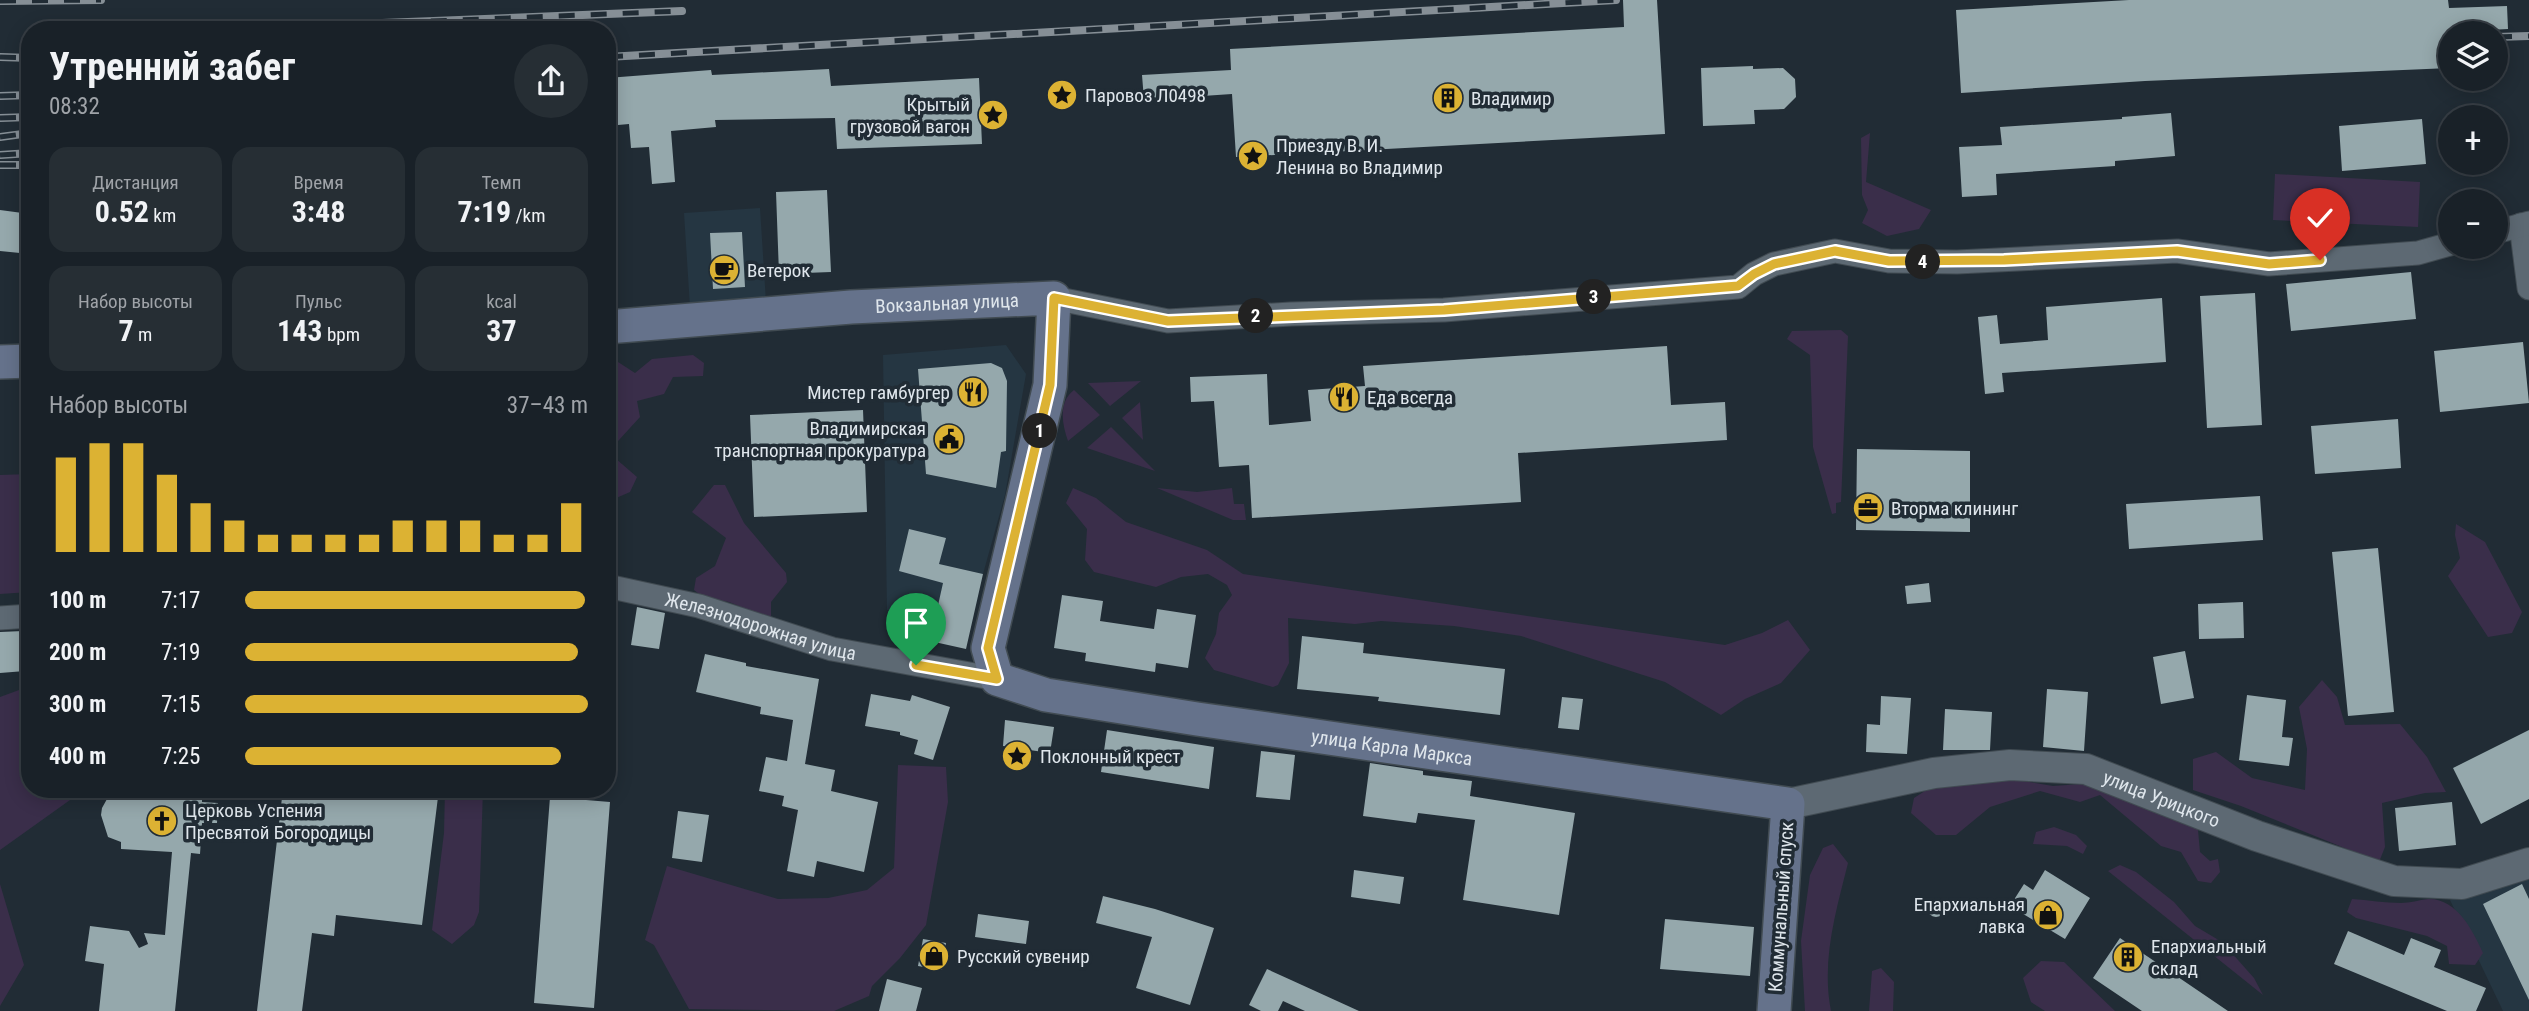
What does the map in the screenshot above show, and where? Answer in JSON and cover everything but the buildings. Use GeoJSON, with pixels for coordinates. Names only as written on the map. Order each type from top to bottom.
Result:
{"type":"FeatureCollection","features":[{"type":"Feature","properties":{"kind":"main road","name":"Вокзальная улица"},"geometry":{"type":"LineString","coordinates":[[616,326],[851,307],[1054,298]]}},
{"type":"Feature","properties":{"kind":"main road"},"geometry":{"type":"LineString","coordinates":[[997,679],[988,648],[1050,385],[1054,298]]}},
{"type":"Feature","properties":{"kind":"main road"},"geometry":{"type":"LineString","coordinates":[[0,362],[21,361]]}},
{"type":"Feature","properties":{"kind":"main road","name":"улица Карла Маркса"},"geometry":{"type":"LineString","coordinates":[[997,679],[1046,695],[1183,717],[1788,804]]}},
{"type":"Feature","properties":{"kind":"main road","name":"Коммунальный спуск"},"geometry":{"type":"LineString","coordinates":[[1774,1011],[1788,804]]}},
{"type":"Feature","properties":{"kind":"street"},"geometry":{"type":"LineString","coordinates":[[2508,229],[2525,224],[2529,288]]}},
{"type":"Feature","properties":{"kind":"street","name":"Вокзальная улица"},"geometry":{"type":"LineString","coordinates":[[1054,298],[1168,321],[1444,310],[1738,286],[1774,264],[1835,251],[1889,261],[1957,262],[2177,251],[2269,264],[2418,253],[2438,247]]}},
{"type":"Feature","properties":{"kind":"street","name":"Железнодорожная улица"},"geometry":{"type":"LineString","coordinates":[[616,588],[698,606],[832,649],[997,679]]}},
{"type":"Feature","properties":{"kind":"street"},"geometry":{"type":"LineString","coordinates":[[0,618],[21,617]]}},
{"type":"Feature","properties":{"kind":"street","name":"улица Урицкого"},"geometry":{"type":"LineString","coordinates":[[1788,804],[1934,773],[2010,765],[2086,769],[2257,836],[2394,881],[2462,884],[2529,863]]}},
{"type":"Feature","properties":{"kind":"shaded area"},"geometry":{"type":"Polygon","coordinates":[[[1870,133],[1866,182],[1931,210],[1919,229],[1887,236],[1862,223],[1868,210],[1862,195],[1861,138],[1870,133]]]}},
{"type":"Feature","properties":{"kind":"shaded area"},"geometry":{"type":"Polygon","coordinates":[[[2275,174],[2420,182],[2418,227],[2273,220],[2275,174]]]}},
{"type":"Feature","properties":{"kind":"shaded area"},"geometry":{"type":"Polygon","coordinates":[[[760,208],[766,302],[690,307],[684,213],[760,208]]]}},
{"type":"Feature","properties":{"kind":"shaded area"},"geometry":{"type":"Polygon","coordinates":[[[1841,330],[1848,336],[1841,502],[1836,503],[1836,513],[1832,514],[1813,447],[1810,355],[1787,339],[1792,331],[1841,330]]]}},
{"type":"Feature","properties":{"kind":"shaded area"},"geometry":{"type":"Polygon","coordinates":[[[1006,345],[1026,374],[1005,495],[983,574],[947,566],[935,620],[887,610],[883,355],[1006,345]]]}},
{"type":"Feature","properties":{"kind":"shaded area"},"geometry":{"type":"Polygon","coordinates":[[[693,355],[704,363],[703,376],[673,377],[664,394],[637,401],[640,417],[616,443],[616,362],[635,373],[652,359],[693,355]]]}},
{"type":"Feature","properties":{"kind":"shaded area"},"geometry":{"type":"Polygon","coordinates":[[[1141,381],[1110,406],[1088,383],[1141,381]]]}},
{"type":"Feature","properties":{"kind":"shaded area"},"geometry":{"type":"Polygon","coordinates":[[[1074,390],[1100,415],[1068,441],[1063,407],[1074,390]]]}},
{"type":"Feature","properties":{"kind":"shaded area"},"geometry":{"type":"Polygon","coordinates":[[[1140,402],[1143,440],[1122,418],[1140,402]]]}},
{"type":"Feature","properties":{"kind":"shaded area"},"geometry":{"type":"Polygon","coordinates":[[[1111,427],[1155,471],[1087,448],[1111,427]]]}},
{"type":"Feature","properties":{"kind":"shaded area"},"geometry":{"type":"Polygon","coordinates":[[[616,459],[637,477],[630,492],[616,498],[616,459]]]}},
{"type":"Feature","properties":{"kind":"shaded area"},"geometry":{"type":"Polygon","coordinates":[[[21,474],[21,593],[0,594],[0,475],[21,474]]]}},
{"type":"Feature","properties":{"kind":"shaded area"},"geometry":{"type":"Polygon","coordinates":[[[714,485],[725,485],[744,523],[786,573],[787,582],[771,602],[771,619],[729,602],[703,597],[694,590],[696,578],[715,566],[726,538],[692,512],[714,485]]]}},
{"type":"Feature","properties":{"kind":"shaded area"},"geometry":{"type":"Polygon","coordinates":[[[1073,488],[1096,498],[1126,522],[1207,550],[1243,574],[1725,645],[1762,633],[1788,620],[1810,650],[1781,683],[1745,699],[1721,715],[1665,682],[1521,636],[1454,626],[1381,621],[1355,624],[1288,618],[1289,663],[1278,685],[1273,687],[1214,670],[1205,658],[1216,634],[1219,613],[1232,595],[1227,585],[1208,574],[1181,577],[1156,587],[1094,572],[1085,560],[1087,529],[1066,503],[1073,488]]]}},
{"type":"Feature","properties":{"kind":"shaded area"},"geometry":{"type":"Polygon","coordinates":[[[1157,488],[1197,492],[1232,488],[1234,504],[1244,504],[1246,520],[1233,520],[1157,488]]]}},
{"type":"Feature","properties":{"kind":"shaded area"},"geometry":{"type":"Polygon","coordinates":[[[2456,524],[2485,542],[2522,612],[2512,633],[2488,637],[2448,576],[2460,558],[2455,535],[2456,524]]]}},
{"type":"Feature","properties":{"kind":"shaded area"},"geometry":{"type":"Polygon","coordinates":[[[2322,680],[2337,697],[2345,725],[2400,724],[2427,757],[2446,792],[2425,793],[2382,803],[2385,847],[2379,862],[2241,806],[2193,790],[2193,759],[2216,752],[2252,778],[2305,790],[2307,749],[2299,707],[2322,680]]]}},
{"type":"Feature","properties":{"kind":"shaded area"},"geometry":{"type":"Polygon","coordinates":[[[21,689],[21,798],[73,798],[0,850],[0,697],[21,689]]]}},
{"type":"Feature","properties":{"kind":"shaded area"},"geometry":{"type":"Polygon","coordinates":[[[898,765],[946,767],[948,802],[926,925],[900,958],[872,986],[869,996],[834,1011],[689,1009],[654,945],[645,940],[667,866],[778,899],[828,898],[867,890],[894,868],[898,765]]]}},
{"type":"Feature","properties":{"kind":"shaded area"},"geometry":{"type":"Polygon","coordinates":[[[2006,778],[2053,786],[2096,783],[2185,820],[2198,830],[2200,852],[2210,861],[2218,859],[2220,872],[2211,883],[2198,881],[2181,852],[2161,846],[2100,795],[2080,802],[2040,791],[1990,807],[1956,835],[1936,835],[1911,813],[1914,798],[1934,785],[2006,778]]]}},
{"type":"Feature","properties":{"kind":"shaded area"},"geometry":{"type":"Polygon","coordinates":[[[445,798],[483,798],[479,912],[474,925],[452,944],[432,930],[444,833],[445,798]]]}},
{"type":"Feature","properties":{"kind":"shaded area"},"geometry":{"type":"Polygon","coordinates":[[[2054,827],[2076,835],[2087,846],[2083,854],[2067,846],[2033,844],[2036,832],[2054,827]]]}},
{"type":"Feature","properties":{"kind":"shaded area"},"geometry":{"type":"Polygon","coordinates":[[[1833,844],[1848,863],[1829,955],[1828,992],[1831,1011],[1805,1011],[1801,941],[1810,875],[1823,848],[1833,844]]]}},
{"type":"Feature","properties":{"kind":"shaded area"},"geometry":{"type":"Polygon","coordinates":[[[2120,865],[2136,872],[2174,902],[2195,926],[2222,942],[2254,978],[2263,995],[2108,871],[2120,865]]]}},
{"type":"Feature","properties":{"kind":"shaded area"},"geometry":{"type":"Polygon","coordinates":[[[2529,874],[2529,1011],[2503,1011],[2450,900],[2529,874]]]}},
{"type":"Feature","properties":{"kind":"shaded area"},"geometry":{"type":"Polygon","coordinates":[[[0,884],[24,965],[0,1006],[0,884]]]}},
{"type":"Feature","properties":{"kind":"shaded area"},"geometry":{"type":"Polygon","coordinates":[[[2352,899],[2401,903],[2438,900],[2463,917],[2483,953],[2475,965],[2449,964],[2447,946],[2427,936],[2356,918],[2347,912],[2352,899]]]}},
{"type":"Feature","properties":{"kind":"shaded area"},"geometry":{"type":"Polygon","coordinates":[[[2041,961],[2064,962],[2115,1011],[2045,1011],[2031,1002],[2023,978],[2041,961]]]}},
{"type":"Feature","properties":{"kind":"shaded area"},"geometry":{"type":"Polygon","coordinates":[[[1881,968],[1894,982],[1893,1011],[1869,1011],[1872,971],[1881,968]]]}},
{"type":"Feature","properties":{"kind":"railway"},"geometry":{"type":"LineString","coordinates":[[0,1],[101,0]]}},
{"type":"Feature","properties":{"kind":"railway"},"geometry":{"type":"LineString","coordinates":[[616,56],[1616,0]]}},
{"type":"Feature","properties":{"kind":"railway"},"geometry":{"type":"LineString","coordinates":[[432,21],[682,11]]}},
{"type":"Feature","properties":{"kind":"railway"},"geometry":{"type":"LineString","coordinates":[[2508,37],[2529,36]]}},
{"type":"Feature","properties":{"kind":"railway"},"geometry":{"type":"LineString","coordinates":[[0,57],[21,58]]}},
{"type":"Feature","properties":{"kind":"railway"},"geometry":{"type":"LineString","coordinates":[[0,96],[21,95]]}},
{"type":"Feature","properties":{"kind":"railway"},"geometry":{"type":"LineString","coordinates":[[0,118],[21,117]]}},
{"type":"Feature","properties":{"kind":"railway"},"geometry":{"type":"LineString","coordinates":[[0,137],[21,134]]}},
{"type":"Feature","properties":{"kind":"railway"},"geometry":{"type":"LineString","coordinates":[[0,155],[21,154]]}},
{"type":"Feature","properties":{"kind":"railway"},"geometry":{"type":"LineString","coordinates":[[0,165],[21,165]]}},
{"type":"Feature","properties":{"kind":"place","name":"Паровоз Л0498"},"geometry":{"type":"Point","coordinates":[1062,95]}},
{"type":"Feature","properties":{"kind":"place","name":"Владимир"},"geometry":{"type":"Point","coordinates":[1448,98]}},
{"type":"Feature","properties":{"kind":"place","name":"Крытый грузовой вагон"},"geometry":{"type":"Point","coordinates":[993,115]}},
{"type":"Feature","properties":{"kind":"place","name":"Приезду В. И. Ленина во Владимир"},"geometry":{"type":"Point","coordinates":[1253,156]}},
{"type":"Feature","properties":{"kind":"place","name":"Ветерок"},"geometry":{"type":"Point","coordinates":[724,270]}},
{"type":"Feature","properties":{"kind":"place","name":"Мистер гамбургер"},"geometry":{"type":"Point","coordinates":[973,392]}},
{"type":"Feature","properties":{"kind":"place","name":"Еда всегда"},"geometry":{"type":"Point","coordinates":[1344,397]}},
{"type":"Feature","properties":{"kind":"place","name":"Владимирская транспортная прокуратура"},"geometry":{"type":"Point","coordinates":[949,439]}},
{"type":"Feature","properties":{"kind":"place","name":"Вторма клининг"},"geometry":{"type":"Point","coordinates":[1868,508]}},
{"type":"Feature","properties":{"kind":"place","name":"Поклонный крест"},"geometry":{"type":"Point","coordinates":[1017,756]}},
{"type":"Feature","properties":{"kind":"place","name":"Церковь Успения Пресвятой Богородицы"},"geometry":{"type":"Point","coordinates":[162,821]}},
{"type":"Feature","properties":{"kind":"place","name":"Епархиальная лавка"},"geometry":{"type":"Point","coordinates":[2048,915]}},
{"type":"Feature","properties":{"kind":"place","name":"Русский сувенир"},"geometry":{"type":"Point","coordinates":[934,956]}},
{"type":"Feature","properties":{"kind":"place","name":"Епархиальный склад"},"geometry":{"type":"Point","coordinates":[2128,957]}},
{"type":"Feature","properties":{"kind":"route"},"geometry":{"type":"LineString","coordinates":[[916,665],[997,679],[988,648],[1050,385],[1054,298],[1168,321],[1444,310],[1738,286],[1774,264],[1835,251],[1889,261],[1957,262],[2177,251],[2269,264],[2320,260]]}}]}
